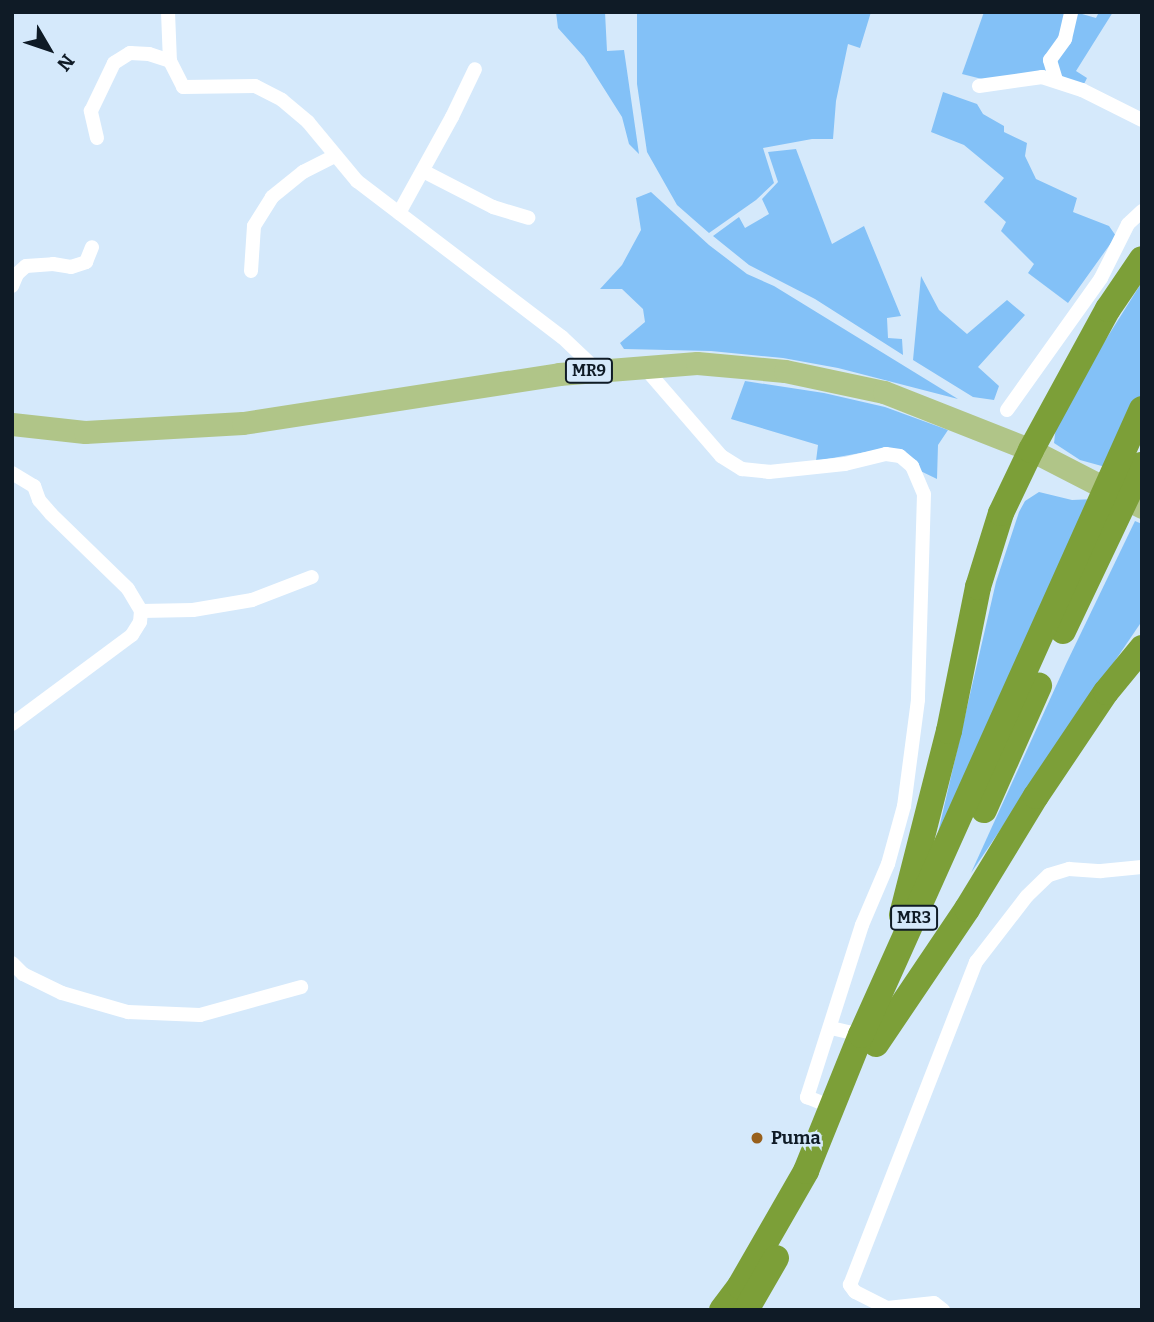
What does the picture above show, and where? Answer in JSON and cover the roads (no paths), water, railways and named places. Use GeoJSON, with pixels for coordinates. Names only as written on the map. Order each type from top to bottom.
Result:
{"type":"FeatureCollection","features":[{"type":"Feature","properties":{"kind":"highway"},"geometry":{"type":"LineString","coordinates":[[869,1039],[949,731],[978,587],[1001,513],[1031,450],[1108,309],[1142,259]]}},
{"type":"Feature","properties":{"kind":"highway","name":"MR3"},"geometry":{"type":"LineString","coordinates":[[746,1310],[819,1177],[869,1039],[997,737],[1135,462],[1142,409]]}},
{"type":"Feature","properties":{"kind":"highway"},"geometry":{"type":"LineString","coordinates":[[869,1039],[967,909],[1036,796],[1106,692],[1142,648]]}},
{"type":"Feature","properties":{"kind":"highway","name":"MR3"},"geometry":{"type":"LineString","coordinates":[[722,1310],[740,1286],[806,1171],[832,1107],[869,1039]]}},
{"type":"Feature","properties":{"kind":"main road","name":"MR9"},"geometry":{"type":"LineString","coordinates":[[12,424],[85,432],[243,423],[559,374],[696,363],[797,373],[884,392],[1031,450],[1142,507]]}},
{"type":"Feature","properties":{"kind":"street"},"geometry":{"type":"LineString","coordinates":[[168,12],[170,61],[183,86],[255,86],[282,100],[308,122],[357,181],[562,337],[598,371]]}},
{"type":"Feature","properties":{"kind":"street"},"geometry":{"type":"LineString","coordinates":[[1056,80],[1050,60],[1065,39],[1071,12]]}},
{"type":"Feature","properties":{"kind":"street"},"geometry":{"type":"LineString","coordinates":[[97,138],[91,111],[114,64],[130,53],[149,54],[170,61]]}},
{"type":"Feature","properties":{"kind":"street"},"geometry":{"type":"LineString","coordinates":[[398,213],[423,171],[475,69]]}},
{"type":"Feature","properties":{"kind":"street"},"geometry":{"type":"LineString","coordinates":[[979,86],[1042,78],[1056,80],[1142,120]]}},
{"type":"Feature","properties":{"kind":"street"},"geometry":{"type":"LineString","coordinates":[[251,271],[254,226],[272,197],[303,172],[335,156]]}},
{"type":"Feature","properties":{"kind":"street"},"geometry":{"type":"LineString","coordinates":[[423,171],[493,207],[528,218]]}},
{"type":"Feature","properties":{"kind":"street"},"geometry":{"type":"LineString","coordinates":[[1007,410],[1101,278],[1128,224],[1142,211]]}},
{"type":"Feature","properties":{"kind":"street"},"geometry":{"type":"LineString","coordinates":[[12,286],[17,274],[26,267],[53,264],[71,267],[86,262],[92,247]]}},
{"type":"Feature","properties":{"kind":"street"},"geometry":{"type":"LineString","coordinates":[[644,367],[720,456],[742,469],[769,472],[845,464],[886,454],[900,456],[912,466],[924,494],[918,700],[904,806],[888,864],[862,925],[807,1097],[832,1107]]}},
{"type":"Feature","properties":{"kind":"street"},"geometry":{"type":"LineString","coordinates":[[12,473],[34,486],[39,500],[128,589],[141,611],[140,622],[132,635],[12,724]]}},
{"type":"Feature","properties":{"kind":"street"},"geometry":{"type":"LineString","coordinates":[[141,611],[193,610],[252,600],[312,577]]}},
{"type":"Feature","properties":{"kind":"street"},"geometry":{"type":"LineString","coordinates":[[943,1310],[934,1303],[887,1308],[855,1292],[850,1285],[976,962],[1027,896],[1049,875],[1069,869],[1101,871],[1142,867]]}},
{"type":"Feature","properties":{"kind":"street"},"geometry":{"type":"LineString","coordinates":[[12,963],[23,974],[62,993],[128,1012],[200,1015],[302,986]]}},
{"type":"Feature","properties":{"kind":"street"},"geometry":{"type":"LineString","coordinates":[[831,1028],[869,1039]]}},
{"type":"Feature","properties":{"kind":"place","name":"Puma"},"geometry":{"type":"Point","coordinates":[757,1138]}}]}
